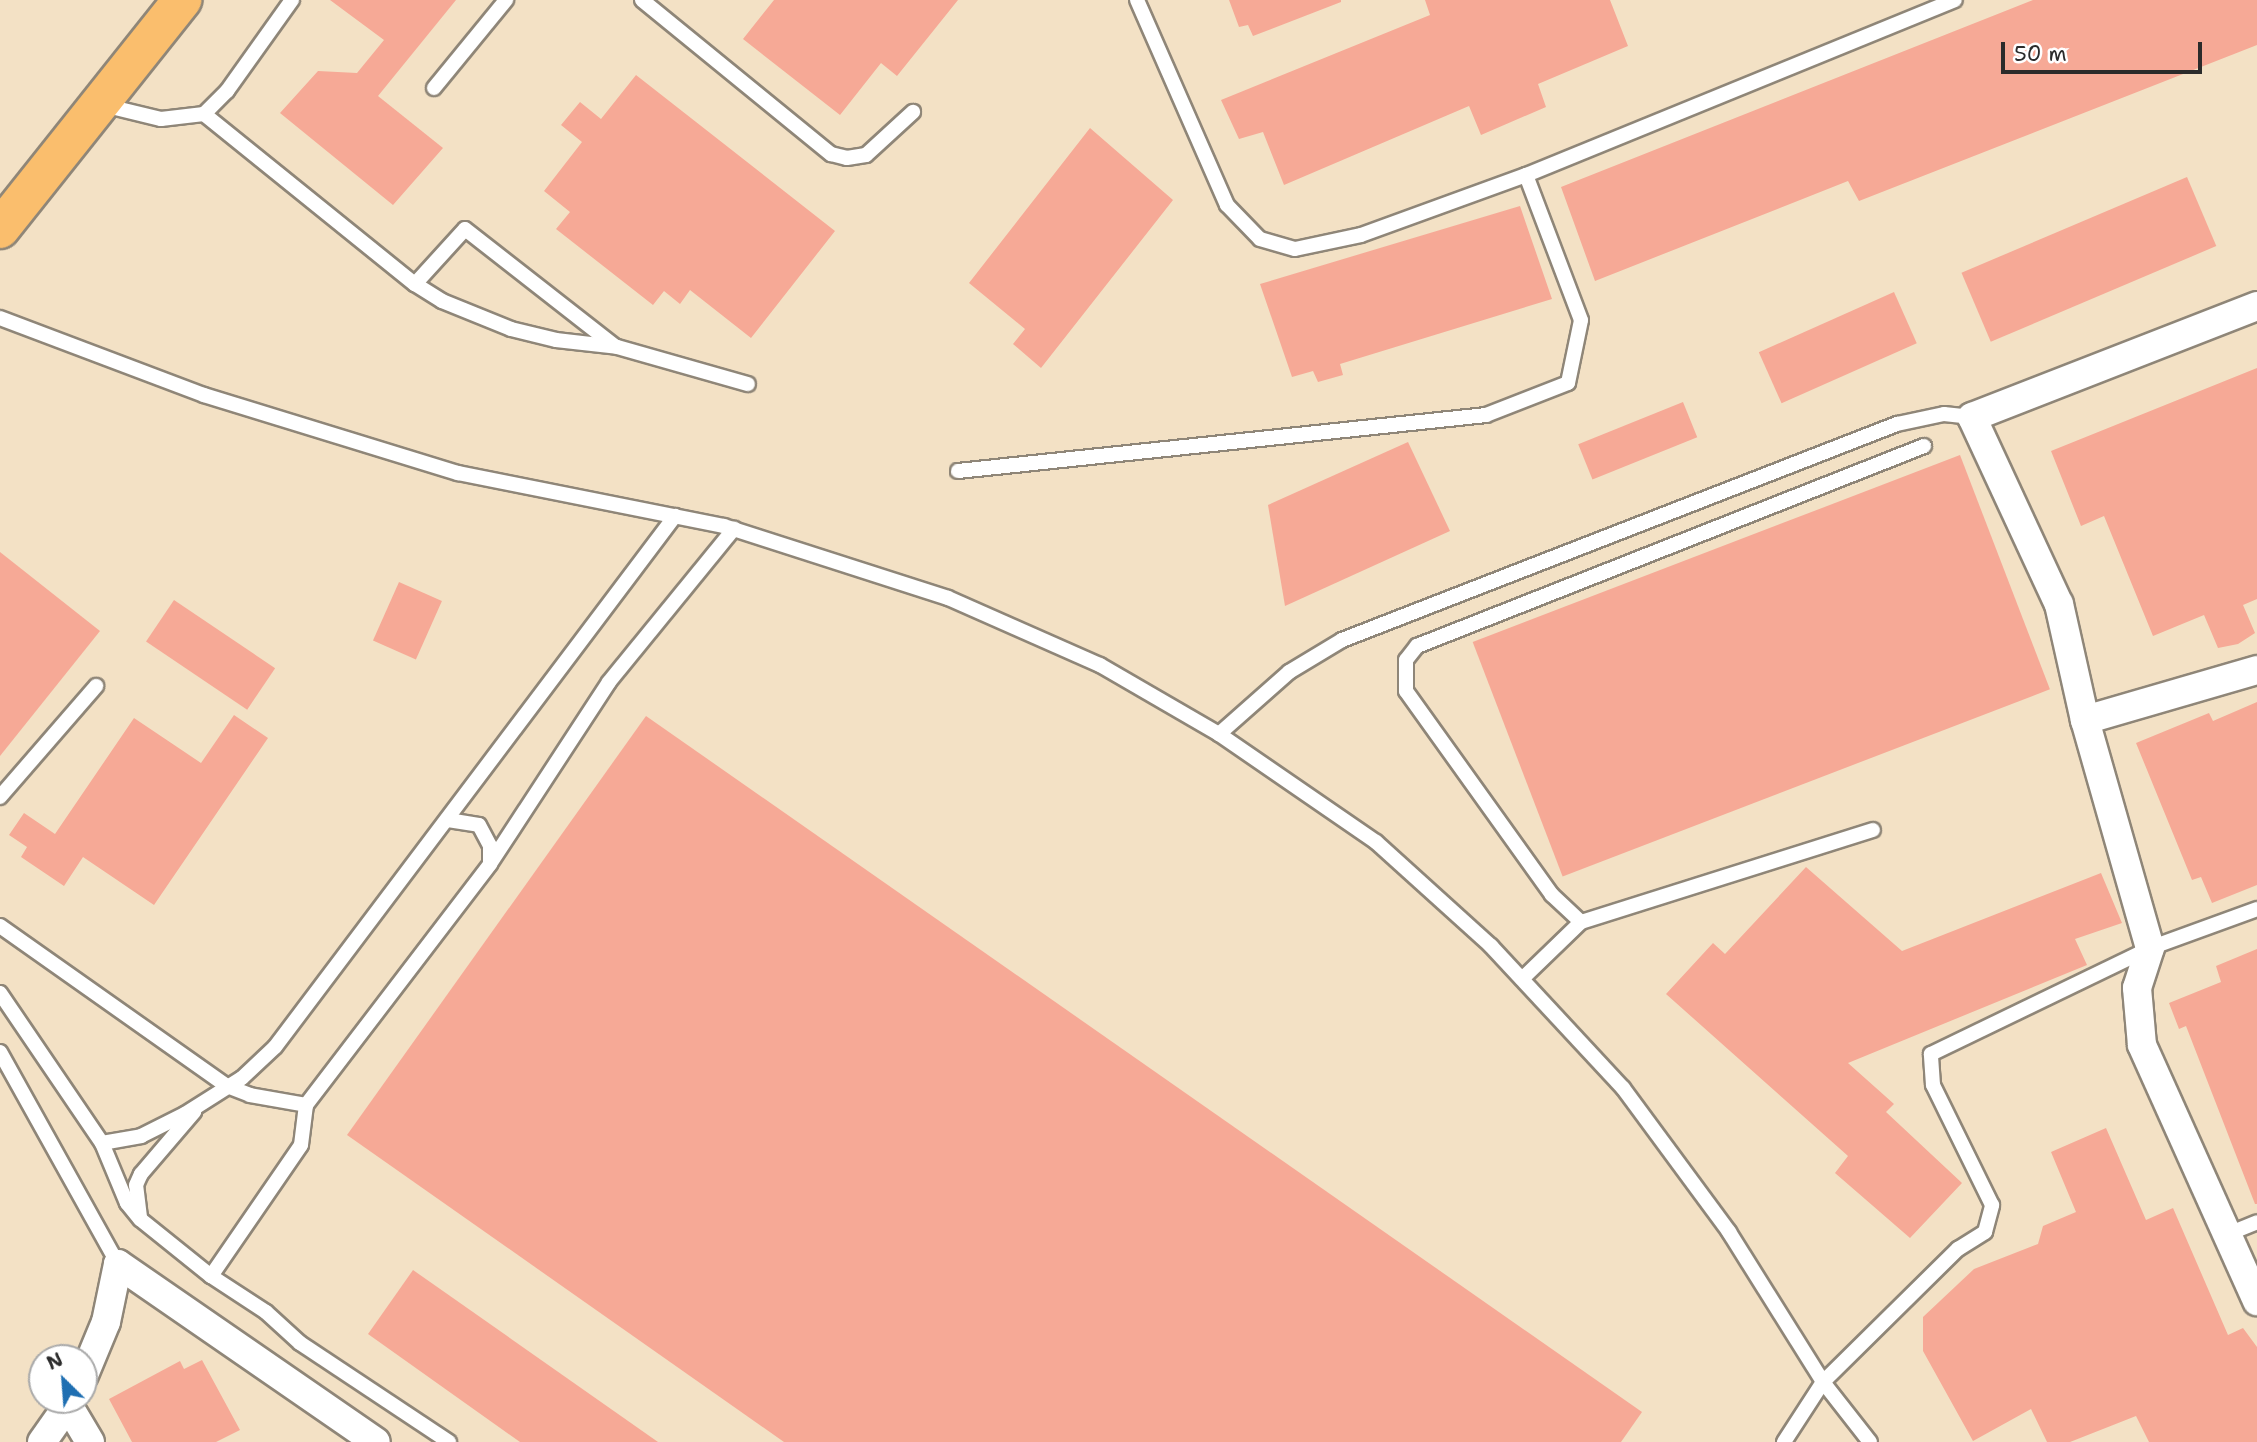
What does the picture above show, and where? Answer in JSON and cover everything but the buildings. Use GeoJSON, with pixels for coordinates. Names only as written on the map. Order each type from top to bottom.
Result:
{"type":"FeatureCollection","features":[{"type":"Feature","properties":{"kind":"highway"},"geometry":{"type":"LineString","coordinates":[[0,229],[102,105],[182,0]]}},
{"type":"Feature","properties":{"kind":"street"},"geometry":{"type":"LineString","coordinates":[[2257,306],[1972,417],[2059,604],[2085,720],[2150,948],[2137,988],[2142,1045],[2228,1234],[2251,1268],[2257,1301]]}},
{"type":"Feature","properties":{"kind":"street"},"geometry":{"type":"LineString","coordinates":[[2085,720],[2257,670]]}},
{"type":"Feature","properties":{"kind":"street"},"geometry":{"type":"LineString","coordinates":[[97,1344],[106,1322],[118,1264],[376,1442]]}},
{"type":"Feature","properties":{"kind":"street"},"geometry":{"type":"LineString","coordinates":[[42,1442],[61,1414]]}},
{"type":"Feature","properties":{"kind":"street"},"geometry":{"type":"LineString","coordinates":[[75,1414],[90,1442]]}},
{"type":"Feature","properties":{"kind":"lane"},"geometry":{"type":"LineString","coordinates":[[102,105],[161,119],[204,114],[227,91],[292,0]]}},
{"type":"Feature","properties":{"kind":"lane"},"geometry":{"type":"LineString","coordinates":[[434,88],[506,0]]}},
{"type":"Feature","properties":{"kind":"lane"},"geometry":{"type":"LineString","coordinates":[[642,0],[831,154],[847,158],[866,155],[913,112]]}},
{"type":"Feature","properties":{"kind":"lane"},"geometry":{"type":"LineString","coordinates":[[1137,0],[1227,205],[1260,239],[1295,249],[1362,235],[1526,175],[1955,0]]}},
{"type":"Feature","properties":{"kind":"lane"},"geometry":{"type":"LineString","coordinates":[[204,114],[415,284],[442,301],[511,329],[556,341],[617,347],[748,384]]}},
{"type":"Feature","properties":{"kind":"lane"},"geometry":{"type":"LineString","coordinates":[[958,471],[1486,415],[1568,383],[1581,320],[1526,175]]}},
{"type":"Feature","properties":{"kind":"lane"},"geometry":{"type":"LineString","coordinates":[[415,284],[466,229],[617,347]]}},
{"type":"Feature","properties":{"kind":"lane"},"geometry":{"type":"LineString","coordinates":[[0,318],[204,395],[458,473],[734,529],[948,598],[1100,664],[1219,734],[1376,842],[1522,979],[1623,1088],[1729,1232],[1823,1382],[1870,1442]]}},
{"type":"Feature","properties":{"kind":"lane"},"geometry":{"type":"LineString","coordinates":[[1219,734],[1289,672],[1342,639],[1897,424],[1944,414],[1972,417]]}},
{"type":"Feature","properties":{"kind":"lane"},"geometry":{"type":"LineString","coordinates":[[1581,922],[1552,895],[1406,691],[1406,660],[1417,646],[1924,446]]}},
{"type":"Feature","properties":{"kind":"lane"},"geometry":{"type":"LineString","coordinates":[[102,1143],[141,1136],[198,1105],[228,1086],[275,1047],[675,516]]}},
{"type":"Feature","properties":{"kind":"lane"},"geometry":{"type":"LineString","coordinates":[[212,1276],[301,1145],[306,1105],[490,864],[609,682],[734,529]]}},
{"type":"Feature","properties":{"kind":"lane"},"geometry":{"type":"LineString","coordinates":[[0,797],[96,686]]}},
{"type":"Feature","properties":{"kind":"lane"},"geometry":{"type":"LineString","coordinates":[[448,820],[479,825],[490,846],[490,864]]}},
{"type":"Feature","properties":{"kind":"lane"},"geometry":{"type":"LineString","coordinates":[[1522,979],[1581,922],[1873,830]]}},
{"type":"Feature","properties":{"kind":"lane"},"geometry":{"type":"LineString","coordinates":[[1784,1442],[1823,1382],[1958,1249],[1985,1232],[1992,1205],[1933,1085],[1931,1054],[2150,948],[2257,909]]}},
{"type":"Feature","properties":{"kind":"lane"},"geometry":{"type":"LineString","coordinates":[[0,926],[228,1086],[250,1096],[306,1105]]}},
{"type":"Feature","properties":{"kind":"lane"},"geometry":{"type":"LineString","coordinates":[[0,993],[102,1143],[122,1194],[140,1219],[212,1276],[266,1312],[300,1343],[449,1442]]}},
{"type":"Feature","properties":{"kind":"lane"},"geometry":{"type":"LineString","coordinates":[[0,1052],[118,1264]]}},
{"type":"Feature","properties":{"kind":"lane"},"geometry":{"type":"LineString","coordinates":[[140,1219],[136,1185],[141,1174],[198,1105]]}},
{"type":"Feature","properties":{"kind":"lane"},"geometry":{"type":"LineString","coordinates":[[2228,1234],[2257,1222]]}}]}
